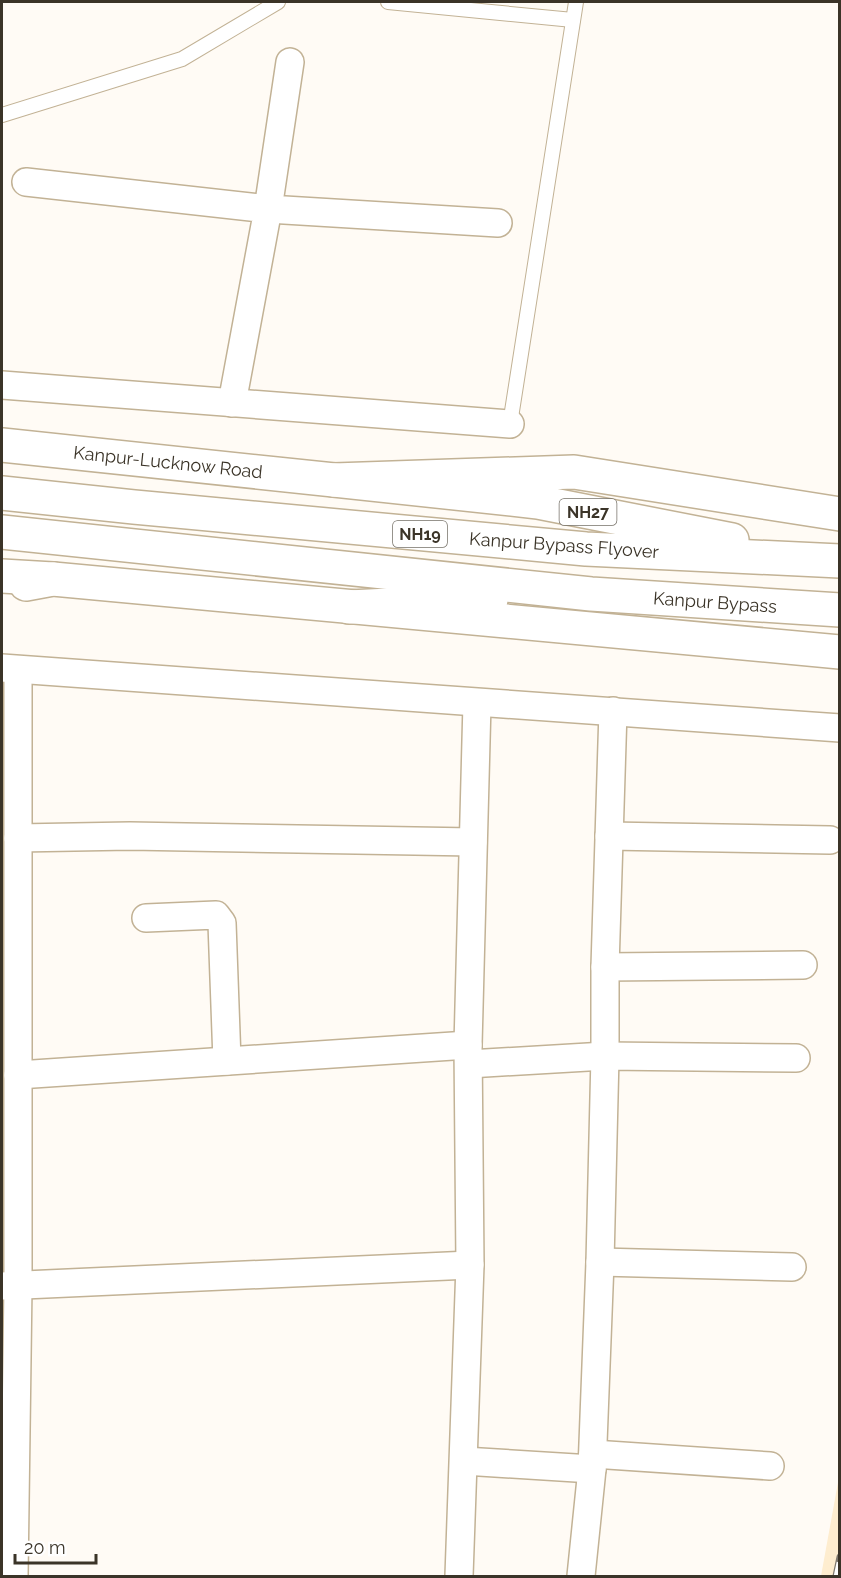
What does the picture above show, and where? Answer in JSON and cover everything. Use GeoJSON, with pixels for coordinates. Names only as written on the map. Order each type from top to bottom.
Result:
{"type":"FeatureCollection","features":[{"type":"Feature","properties":{"kind":"main road","name":"Kanpur-Lucknow Road"},"geometry":{"type":"LineString","coordinates":[[2,445],[334,480]]}},
{"type":"Feature","properties":{"kind":"main road"},"geometry":{"type":"LineString","coordinates":[[334,480],[574,472],[840,514]]}},
{"type":"Feature","properties":{"kind":"main road","name":"NH27"},"geometry":{"type":"LineString","coordinates":[[334,480],[538,502],[840,561]]}},
{"type":"Feature","properties":{"kind":"main road","name":"Kanpur Bypass Flyover"},"geometry":{"type":"LineString","coordinates":[[2,493],[586,549],[840,561]]}},
{"type":"Feature","properties":{"kind":"main road","name":"NH19"},"geometry":{"type":"LineString","coordinates":[[2,532],[591,594]]}},
{"type":"Feature","properties":{"kind":"main road"},"geometry":{"type":"LineString","coordinates":[[2,576],[833,652]]}},
{"type":"Feature","properties":{"kind":"main road"},"geometry":{"type":"LineString","coordinates":[[2,589],[53,579]]}},
{"type":"Feature","properties":{"kind":"main road"},"geometry":{"type":"LineString","coordinates":[[349,607],[591,594]]}},
{"type":"Feature","properties":{"kind":"main road","name":"Kanpur Bypass"},"geometry":{"type":"LineString","coordinates":[[591,594],[840,610]]}},
{"type":"Feature","properties":{"kind":"street"},"geometry":{"type":"LineString","coordinates":[[232,403],[268,209],[290,62]]}},
{"type":"Feature","properties":{"kind":"street"},"geometry":{"type":"LineString","coordinates":[[26,182],[268,209],[498,223]]}},
{"type":"Feature","properties":{"kind":"street"},"geometry":{"type":"LineString","coordinates":[[2,385],[510,424]]}},
{"type":"Feature","properties":{"kind":"street"},"geometry":{"type":"LineString","coordinates":[[14,1576],[10,1286],[18,1075],[10,884],[18,838],[10,669],[840,728]]}},
{"type":"Feature","properties":{"kind":"street"},"geometry":{"type":"LineString","coordinates":[[459,1576],[470,1265],[468,1054],[477,703]]}},
{"type":"Feature","properties":{"kind":"street"},"geometry":{"type":"LineString","coordinates":[[581,1576],[593,1461],[613,711]]}},
{"type":"Feature","properties":{"kind":"street"},"geometry":{"type":"LineString","coordinates":[[18,838],[130,836],[473,842]]}},
{"type":"Feature","properties":{"kind":"street"},"geometry":{"type":"LineString","coordinates":[[609,836],[830,840]]}},
{"type":"Feature","properties":{"kind":"street"},"geometry":{"type":"LineString","coordinates":[[147,918],[216,915],[222,923],[227,1061]]}},
{"type":"Feature","properties":{"kind":"street"},"geometry":{"type":"LineString","coordinates":[[605,967],[803,965]]}},
{"type":"Feature","properties":{"kind":"street"},"geometry":{"type":"LineString","coordinates":[[18,1075],[227,1061],[468,1054],[796,1059]]}},
{"type":"Feature","properties":{"kind":"street"},"geometry":{"type":"LineString","coordinates":[[600,1262],[792,1266]]}},
{"type":"Feature","properties":{"kind":"street"},"geometry":{"type":"LineString","coordinates":[[10,1286],[470,1265]]}},
{"type":"Feature","properties":{"kind":"street"},"geometry":{"type":"LineString","coordinates":[[464,1461],[593,1461],[770,1466]]}},
{"type":"Feature","properties":{"kind":"lane"},"geometry":{"type":"LineString","coordinates":[[2,116],[182,59],[278,2]]}},
{"type":"Feature","properties":{"kind":"lane"},"geometry":{"type":"LineString","coordinates":[[388,2],[573,20]]}},
{"type":"Feature","properties":{"kind":"lane"},"geometry":{"type":"LineString","coordinates":[[510,424],[576,2]]}},
{"type":"Feature","properties":{"kind":"shaded area"},"geometry":{"type":"Polygon","coordinates":[[[839,1477],[839,1576],[821,1576],[839,1477]]]}},
{"type":"Feature","properties":{"kind":"railway"},"geometry":{"type":"LineString","coordinates":[[836,1576],[840,1557]]}}]}
